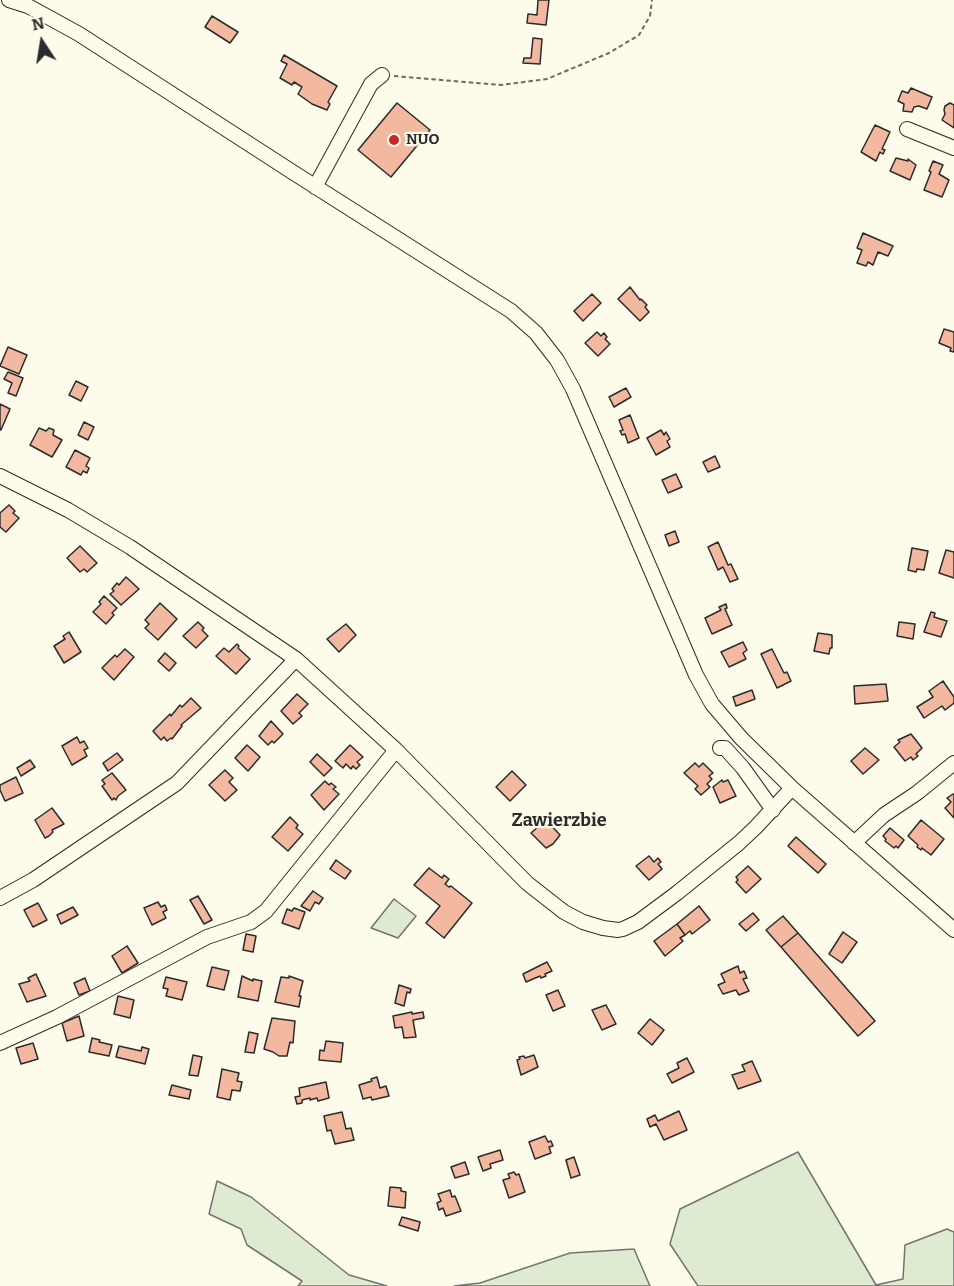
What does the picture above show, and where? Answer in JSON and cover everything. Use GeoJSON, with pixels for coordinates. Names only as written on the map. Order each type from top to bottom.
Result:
{"type":"FeatureCollection","features":[{"type":"Feature","properties":{"kind":"street"},"geometry":{"type":"LineString","coordinates":[[9,0],[36,10],[79,34],[511,311],[536,333],[557,360],[573,389],[696,675],[712,704],[741,738],[792,788],[954,930]]}},
{"type":"Feature","properties":{"kind":"street"},"geometry":{"type":"LineString","coordinates":[[315,187],[371,84],[382,75]]}},
{"type":"Feature","properties":{"kind":"street"},"geometry":{"type":"LineString","coordinates":[[907,129],[954,148]]}},
{"type":"Feature","properties":{"kind":"street"},"geometry":{"type":"LineString","coordinates":[[0,476],[68,510],[130,547],[296,659],[396,750],[526,883],[564,912],[583,922],[603,928],[623,929],[638,922],[702,873],[756,827],[792,788]]}},
{"type":"Feature","properties":{"kind":"street"},"geometry":{"type":"LineString","coordinates":[[0,898],[33,880],[177,783],[296,659]]}},
{"type":"Feature","properties":{"kind":"street"},"geometry":{"type":"LineString","coordinates":[[720,748],[725,748],[743,768],[773,810]]}},
{"type":"Feature","properties":{"kind":"street"},"geometry":{"type":"LineString","coordinates":[[0,1043],[57,1017],[207,937],[251,922],[266,912],[396,750]]}},
{"type":"Feature","properties":{"kind":"street"},"geometry":{"type":"LineString","coordinates":[[854,843],[884,815],[917,793],[954,763]]}},
{"type":"Feature","properties":{"kind":"path"},"geometry":{"type":"LineString","coordinates":[[382,75],[501,85],[548,79],[609,53],[639,35],[650,16],[652,0]]}},
{"type":"Feature","properties":{"kind":"green space"},"geometry":{"type":"Polygon","coordinates":[[[394,899],[416,916],[398,938],[371,928],[394,899]]]}},
{"type":"Feature","properties":{"kind":"green space"},"geometry":{"type":"Polygon","coordinates":[[[798,1152],[876,1285],[903,1279],[905,1245],[947,1229],[954,1232],[954,1286],[698,1286],[670,1244],[680,1209],[798,1152]]]}},
{"type":"Feature","properties":{"kind":"green space"},"geometry":{"type":"Polygon","coordinates":[[[217,1181],[251,1197],[349,1275],[387,1286],[298,1286],[302,1281],[247,1245],[241,1229],[209,1214],[217,1181]]]}},
{"type":"Feature","properties":{"kind":"green space"},"geometry":{"type":"Polygon","coordinates":[[[634,1249],[650,1286],[454,1286],[480,1283],[570,1253],[634,1249]]]}},
{"type":"Feature","properties":{"kind":"building"},"geometry":{"type":"Polygon","coordinates":[[[538,0],[549,0],[546,25],[527,23],[528,14],[537,15],[538,0]]]}},
{"type":"Feature","properties":{"kind":"building"},"geometry":{"type":"Polygon","coordinates":[[[212,16],[238,32],[230,43],[205,27],[212,16]]]}},
{"type":"Feature","properties":{"kind":"building"},"geometry":{"type":"Polygon","coordinates":[[[533,38],[542,39],[540,64],[523,63],[524,58],[531,58],[533,38]]]}},
{"type":"Feature","properties":{"kind":"building"},"geometry":{"type":"Polygon","coordinates":[[[284,55],[337,86],[328,102],[330,104],[327,110],[312,104],[298,94],[302,87],[294,82],[292,85],[280,78],[287,64],[281,61],[284,55]]]}},
{"type":"Feature","properties":{"kind":"building"},"geometry":{"type":"Polygon","coordinates":[[[911,88],[932,97],[927,109],[919,106],[914,107],[912,112],[903,111],[904,104],[898,101],[902,91],[908,93],[911,88]]]}},
{"type":"Feature","properties":{"kind":"building","name":"NUO"},"geometry":{"type":"Polygon","coordinates":[[[397,103],[430,130],[391,177],[358,150],[397,103]]]}},
{"type":"Feature","properties":{"kind":"building"},"geometry":{"type":"Polygon","coordinates":[[[950,103],[954,105],[954,128],[942,120],[945,106],[950,103]]]}},
{"type":"Feature","properties":{"kind":"building"},"geometry":{"type":"Polygon","coordinates":[[[875,125],[890,132],[882,149],[885,150],[883,154],[880,152],[876,161],[861,152],[875,125]]]}},
{"type":"Feature","properties":{"kind":"building"},"geometry":{"type":"Polygon","coordinates":[[[896,158],[908,161],[908,159],[916,165],[910,180],[890,171],[896,158]]]}},
{"type":"Feature","properties":{"kind":"building"},"geometry":{"type":"Polygon","coordinates":[[[933,161],[943,165],[939,174],[949,180],[942,197],[924,190],[933,161]]]}},
{"type":"Feature","properties":{"kind":"building"},"geometry":{"type":"Polygon","coordinates":[[[863,233],[893,246],[888,256],[878,252],[873,265],[868,262],[866,266],[857,263],[862,250],[857,248],[863,233]]]}},
{"type":"Feature","properties":{"kind":"building"},"geometry":{"type":"Polygon","coordinates":[[[630,287],[647,305],[645,307],[649,312],[640,321],[618,299],[630,287]]]}},
{"type":"Feature","properties":{"kind":"building"},"geometry":{"type":"Polygon","coordinates":[[[592,294],[601,303],[583,321],[574,311],[592,294]]]}},
{"type":"Feature","properties":{"kind":"building"},"geometry":{"type":"Polygon","coordinates":[[[944,329],[954,332],[954,352],[950,351],[951,348],[939,343],[944,329]]]}},
{"type":"Feature","properties":{"kind":"building"},"geometry":{"type":"Polygon","coordinates":[[[597,332],[601,336],[604,333],[607,337],[605,339],[610,344],[598,356],[585,343],[597,332]]]}},
{"type":"Feature","properties":{"kind":"building"},"geometry":{"type":"Polygon","coordinates":[[[8,347],[27,355],[19,374],[0,366],[8,347]]]}},
{"type":"Feature","properties":{"kind":"building"},"geometry":{"type":"Polygon","coordinates":[[[8,372],[23,378],[16,396],[8,393],[12,383],[4,379],[8,372]]]}},
{"type":"Feature","properties":{"kind":"building"},"geometry":{"type":"Polygon","coordinates":[[[76,381],[88,387],[81,401],[69,395],[76,381]]]}},
{"type":"Feature","properties":{"kind":"building"},"geometry":{"type":"Polygon","coordinates":[[[626,388],[631,397],[614,407],[609,397],[626,388]]]}},
{"type":"Feature","properties":{"kind":"building"},"geometry":{"type":"Polygon","coordinates":[[[0,404],[10,409],[1,430],[0,430],[0,404]]]}},
{"type":"Feature","properties":{"kind":"building"},"geometry":{"type":"Polygon","coordinates":[[[630,415],[639,438],[628,443],[625,434],[622,435],[620,431],[623,430],[619,420],[630,415]]]}},
{"type":"Feature","properties":{"kind":"building"},"geometry":{"type":"Polygon","coordinates":[[[84,422],[94,427],[88,440],[78,435],[84,422]]]}},
{"type":"Feature","properties":{"kind":"building"},"geometry":{"type":"Polygon","coordinates":[[[39,428],[46,431],[49,428],[54,430],[53,435],[62,440],[52,457],[30,445],[39,428]]]}},
{"type":"Feature","properties":{"kind":"building"},"geometry":{"type":"Polygon","coordinates":[[[661,430],[664,435],[666,432],[670,439],[667,441],[670,447],[656,455],[647,438],[661,430]]]}},
{"type":"Feature","properties":{"kind":"building"},"geometry":{"type":"Polygon","coordinates":[[[75,450],[90,458],[86,466],[89,468],[87,473],[83,471],[81,475],[66,467],[75,450]]]}},
{"type":"Feature","properties":{"kind":"building"},"geometry":{"type":"Polygon","coordinates":[[[715,456],[720,467],[708,472],[703,462],[715,456]]]}},
{"type":"Feature","properties":{"kind":"building"},"geometry":{"type":"Polygon","coordinates":[[[676,474],[682,487],[668,493],[662,480],[676,474]]]}},
{"type":"Feature","properties":{"kind":"building"},"geometry":{"type":"Polygon","coordinates":[[[9,505],[19,518],[6,532],[0,527],[0,513],[9,505]]]}},
{"type":"Feature","properties":{"kind":"building"},"geometry":{"type":"Polygon","coordinates":[[[675,531],[679,542],[669,546],[665,535],[675,531]]]}},
{"type":"Feature","properties":{"kind":"building"},"geometry":{"type":"Polygon","coordinates":[[[718,542],[728,565],[731,564],[738,579],[730,582],[723,567],[718,570],[708,547],[718,542]]]}},
{"type":"Feature","properties":{"kind":"building"},"geometry":{"type":"Polygon","coordinates":[[[80,546],[97,563],[87,572],[84,569],[80,572],[67,558],[80,546]]]}},
{"type":"Feature","properties":{"kind":"building"},"geometry":{"type":"Polygon","coordinates":[[[912,548],[928,551],[924,570],[917,569],[916,572],[908,570],[912,548]]]}},
{"type":"Feature","properties":{"kind":"building"},"geometry":{"type":"Polygon","coordinates":[[[946,550],[954,552],[954,578],[939,573],[946,550]]]}},
{"type":"Feature","properties":{"kind":"building"},"geometry":{"type":"Polygon","coordinates":[[[126,577],[139,589],[121,605],[110,594],[117,583],[119,585],[126,577]]]}},
{"type":"Feature","properties":{"kind":"building"},"geometry":{"type":"Polygon","coordinates":[[[104,596],[117,608],[106,624],[93,612],[101,604],[99,602],[104,596]]]}},
{"type":"Feature","properties":{"kind":"building"},"geometry":{"type":"Polygon","coordinates":[[[160,603],[177,619],[158,640],[145,628],[149,624],[145,620],[160,603]]]}},
{"type":"Feature","properties":{"kind":"building"},"geometry":{"type":"Polygon","coordinates":[[[726,604],[725,609],[732,625],[712,634],[705,618],[721,610],[719,607],[726,604]]]}},
{"type":"Feature","properties":{"kind":"building"},"geometry":{"type":"Polygon","coordinates":[[[931,612],[935,613],[934,617],[947,621],[941,637],[924,632],[931,612]]]}},
{"type":"Feature","properties":{"kind":"building"},"geometry":{"type":"Polygon","coordinates":[[[198,622],[208,636],[196,648],[183,636],[198,622]]]}},
{"type":"Feature","properties":{"kind":"building"},"geometry":{"type":"Polygon","coordinates":[[[899,622],[915,624],[913,639],[897,636],[899,622]]]}},
{"type":"Feature","properties":{"kind":"building"},"geometry":{"type":"Polygon","coordinates":[[[346,624],[356,635],[339,652],[327,639],[346,624]]]}},
{"type":"Feature","properties":{"kind":"building"},"geometry":{"type":"Polygon","coordinates":[[[69,632],[81,652],[64,663],[54,646],[65,639],[63,636],[69,632]]]}},
{"type":"Feature","properties":{"kind":"building"},"geometry":{"type":"Polygon","coordinates":[[[818,633],[832,635],[832,648],[829,654],[814,651],[818,633]]]}},
{"type":"Feature","properties":{"kind":"building"},"geometry":{"type":"Polygon","coordinates":[[[743,642],[747,650],[743,653],[746,659],[729,667],[721,652],[743,642]]]}},
{"type":"Feature","properties":{"kind":"building"},"geometry":{"type":"Polygon","coordinates":[[[237,644],[238,648],[250,659],[236,674],[216,656],[224,648],[229,652],[237,644]]]}},
{"type":"Feature","properties":{"kind":"building"},"geometry":{"type":"Polygon","coordinates":[[[125,649],[134,657],[114,680],[102,668],[125,649]]]}},
{"type":"Feature","properties":{"kind":"building"},"geometry":{"type":"Polygon","coordinates":[[[772,649],[784,673],[787,672],[791,681],[777,688],[761,654],[772,649]]]}},
{"type":"Feature","properties":{"kind":"building"},"geometry":{"type":"Polygon","coordinates":[[[165,653],[176,663],[169,671],[158,661],[165,653]]]}},
{"type":"Feature","properties":{"kind":"building"},"geometry":{"type":"Polygon","coordinates":[[[943,681],[954,697],[954,703],[945,710],[942,706],[924,718],[917,707],[933,697],[929,691],[943,681]]]}},
{"type":"Feature","properties":{"kind":"building"},"geometry":{"type":"Polygon","coordinates":[[[886,684],[888,701],[855,704],[854,686],[886,684]]]}},
{"type":"Feature","properties":{"kind":"building"},"geometry":{"type":"Polygon","coordinates":[[[752,690],[755,699],[736,706],[733,697],[752,690]]]}},
{"type":"Feature","properties":{"kind":"building"},"geometry":{"type":"Polygon","coordinates":[[[297,694],[308,704],[299,713],[302,716],[293,724],[281,711],[297,694]]]}},
{"type":"Feature","properties":{"kind":"building"},"geometry":{"type":"Polygon","coordinates":[[[191,698],[201,708],[181,725],[172,739],[167,741],[164,737],[161,740],[153,731],[180,705],[182,707],[191,698]]]}},
{"type":"Feature","properties":{"kind":"building"},"geometry":{"type":"Polygon","coordinates":[[[271,721],[283,734],[274,743],[272,741],[268,745],[259,736],[271,721]]]}},
{"type":"Feature","properties":{"kind":"building"},"geometry":{"type":"Polygon","coordinates":[[[911,734],[922,748],[913,760],[911,757],[905,761],[894,747],[900,742],[898,740],[911,734]]]}},
{"type":"Feature","properties":{"kind":"building"},"geometry":{"type":"Polygon","coordinates":[[[77,737],[80,743],[84,741],[88,748],[84,750],[87,756],[72,765],[62,746],[77,737]]]}},
{"type":"Feature","properties":{"kind":"building"},"geometry":{"type":"Polygon","coordinates":[[[247,745],[260,757],[248,771],[235,758],[247,745]]]}},
{"type":"Feature","properties":{"kind":"building"},"geometry":{"type":"Polygon","coordinates":[[[350,745],[363,757],[357,762],[360,765],[356,769],[353,766],[351,769],[346,764],[343,768],[335,761],[350,745]]]}},
{"type":"Feature","properties":{"kind":"building"},"geometry":{"type":"Polygon","coordinates":[[[865,748],[879,760],[863,774],[851,761],[865,748]]]}},
{"type":"Feature","properties":{"kind":"building"},"geometry":{"type":"Polygon","coordinates":[[[117,753],[123,760],[108,771],[103,763],[117,753]]]}},
{"type":"Feature","properties":{"kind":"building"},"geometry":{"type":"Polygon","coordinates":[[[317,754],[332,768],[324,776],[310,762],[317,754]]]}},
{"type":"Feature","properties":{"kind":"building"},"geometry":{"type":"Polygon","coordinates":[[[30,760],[35,767],[21,776],[17,768],[30,760]]]}},
{"type":"Feature","properties":{"kind":"building"},"geometry":{"type":"Polygon","coordinates":[[[695,763],[699,767],[703,763],[713,773],[709,776],[712,779],[707,784],[710,787],[701,795],[695,789],[698,786],[684,773],[695,763]]]}},
{"type":"Feature","properties":{"kind":"building"},"geometry":{"type":"Polygon","coordinates":[[[225,770],[233,778],[229,782],[237,790],[225,801],[209,785],[225,770]]]}},
{"type":"Feature","properties":{"kind":"building"},"geometry":{"type":"Polygon","coordinates":[[[512,771],[526,785],[510,801],[496,787],[512,771]]]}},
{"type":"Feature","properties":{"kind":"building"},"geometry":{"type":"Polygon","coordinates":[[[112,773],[126,790],[116,800],[114,798],[112,800],[102,786],[105,784],[102,780],[112,773]]]}},
{"type":"Feature","properties":{"kind":"building"},"geometry":{"type":"Polygon","coordinates":[[[16,777],[23,793],[5,801],[0,785],[16,777]]]}},
{"type":"Feature","properties":{"kind":"building"},"geometry":{"type":"Polygon","coordinates":[[[722,780],[723,782],[728,780],[736,796],[720,803],[713,787],[722,780]]]}},
{"type":"Feature","properties":{"kind":"building"},"geometry":{"type":"Polygon","coordinates":[[[325,781],[336,787],[333,789],[339,794],[324,810],[311,795],[325,781]]]}},
{"type":"Feature","properties":{"kind":"building"},"geometry":{"type":"Polygon","coordinates":[[[953,794],[954,818],[945,808],[951,802],[947,798],[953,794]]]}},
{"type":"Feature","properties":{"kind":"building"},"geometry":{"type":"Polygon","coordinates":[[[52,808],[64,824],[52,830],[53,832],[45,838],[35,820],[52,808]]]}},
{"type":"Feature","properties":{"kind":"building"},"geometry":{"type":"Polygon","coordinates":[[[290,817],[298,825],[296,828],[303,834],[288,851],[272,837],[290,817]]]}},
{"type":"Feature","properties":{"kind":"building"},"geometry":{"type":"Polygon","coordinates":[[[546,820],[560,835],[553,844],[546,848],[531,833],[546,820]]]}},
{"type":"Feature","properties":{"kind":"building"},"geometry":{"type":"Polygon","coordinates":[[[921,820],[944,839],[931,855],[917,847],[918,845],[908,836],[921,820]]]}},
{"type":"Feature","properties":{"kind":"building"},"geometry":{"type":"Polygon","coordinates":[[[890,828],[904,840],[898,848],[896,846],[894,848],[885,841],[883,836],[890,828]]]}},
{"type":"Feature","properties":{"kind":"building"},"geometry":{"type":"Polygon","coordinates":[[[796,837],[826,864],[818,873],[788,846],[796,837]]]}},
{"type":"Feature","properties":{"kind":"building"},"geometry":{"type":"Polygon","coordinates":[[[649,856],[654,862],[658,858],[661,862],[658,864],[662,869],[649,880],[636,866],[649,856]]]}},
{"type":"Feature","properties":{"kind":"building"},"geometry":{"type":"Polygon","coordinates":[[[336,860],[351,871],[345,879],[330,869],[336,860]]]}},
{"type":"Feature","properties":{"kind":"building"},"geometry":{"type":"Polygon","coordinates":[[[748,866],[761,879],[746,893],[736,882],[738,880],[736,877],[748,866]]]}},
{"type":"Feature","properties":{"kind":"building"},"geometry":{"type":"Polygon","coordinates":[[[429,868],[442,878],[444,875],[449,879],[445,884],[451,886],[472,903],[444,938],[426,923],[440,906],[414,885],[429,868]]]}},
{"type":"Feature","properties":{"kind":"building"},"geometry":{"type":"Polygon","coordinates":[[[313,891],[323,898],[319,904],[315,902],[310,911],[301,906],[313,891]]]}},
{"type":"Feature","properties":{"kind":"building"},"geometry":{"type":"Polygon","coordinates":[[[198,896],[212,920],[204,924],[190,900],[198,896]]]}},
{"type":"Feature","properties":{"kind":"building"},"geometry":{"type":"Polygon","coordinates":[[[158,902],[161,907],[165,905],[167,910],[163,912],[166,918],[152,925],[144,908],[158,902]]]}},
{"type":"Feature","properties":{"kind":"building"},"geometry":{"type":"Polygon","coordinates":[[[38,903],[47,920],[33,927],[24,910],[38,903]]]}},
{"type":"Feature","properties":{"kind":"building"},"geometry":{"type":"Polygon","coordinates":[[[699,906],[710,920],[692,934],[690,931],[685,935],[677,924],[699,906]]]}},
{"type":"Feature","properties":{"kind":"building"},"geometry":{"type":"Polygon","coordinates":[[[73,907],[78,915],[61,924],[57,915],[73,907]]]}},
{"type":"Feature","properties":{"kind":"building"},"geometry":{"type":"Polygon","coordinates":[[[294,908],[305,912],[299,929],[282,923],[287,909],[292,911],[294,908]]]}},
{"type":"Feature","properties":{"kind":"building"},"geometry":{"type":"Polygon","coordinates":[[[753,913],[759,920],[746,931],[739,924],[753,913]]]}},
{"type":"Feature","properties":{"kind":"building"},"geometry":{"type":"Polygon","coordinates":[[[783,916],[798,933],[781,947],[766,930],[783,916]]]}},
{"type":"Feature","properties":{"kind":"building"},"geometry":{"type":"Polygon","coordinates":[[[677,924],[685,935],[680,938],[683,941],[665,956],[654,941],[677,924]]]}},
{"type":"Feature","properties":{"kind":"building"},"geometry":{"type":"Polygon","coordinates":[[[843,932],[857,942],[842,963],[829,954],[843,932]]]}},
{"type":"Feature","properties":{"kind":"building"},"geometry":{"type":"Polygon","coordinates":[[[798,933],[875,1021],[858,1036],[781,947],[798,933]]]}},
{"type":"Feature","properties":{"kind":"building"},"geometry":{"type":"Polygon","coordinates":[[[246,934],[256,936],[253,952],[243,950],[246,934]]]}},
{"type":"Feature","properties":{"kind":"building"},"geometry":{"type":"Polygon","coordinates":[[[127,946],[138,963],[122,973],[112,956],[127,946]]]}},
{"type":"Feature","properties":{"kind":"building"},"geometry":{"type":"Polygon","coordinates":[[[547,962],[552,971],[545,974],[546,976],[526,982],[523,974],[547,962]]]}},
{"type":"Feature","properties":{"kind":"building"},"geometry":{"type":"Polygon","coordinates":[[[738,966],[740,973],[744,971],[747,978],[743,979],[749,991],[739,995],[736,990],[723,994],[718,985],[725,982],[721,974],[738,966]]]}},
{"type":"Feature","properties":{"kind":"building"},"geometry":{"type":"Polygon","coordinates":[[[212,967],[229,971],[224,990],[207,986],[212,967]]]}},
{"type":"Feature","properties":{"kind":"building"},"geometry":{"type":"Polygon","coordinates":[[[36,974],[46,996],[27,1002],[19,984],[30,981],[28,978],[36,974]]]}},
{"type":"Feature","properties":{"kind":"building"},"geometry":{"type":"Polygon","coordinates":[[[242,976],[253,981],[253,979],[262,981],[258,1001],[238,997],[242,976]]]}},
{"type":"Feature","properties":{"kind":"building"},"geometry":{"type":"Polygon","coordinates":[[[289,976],[303,981],[299,1007],[275,1002],[281,977],[289,978],[289,976]]]}},
{"type":"Feature","properties":{"kind":"building"},"geometry":{"type":"Polygon","coordinates":[[[166,977],[187,982],[182,1000],[166,996],[168,989],[163,988],[166,977]]]}},
{"type":"Feature","properties":{"kind":"building"},"geometry":{"type":"Polygon","coordinates":[[[85,978],[90,991],[79,995],[74,983],[85,978]]]}},
{"type":"Feature","properties":{"kind":"building"},"geometry":{"type":"Polygon","coordinates":[[[399,985],[411,989],[410,993],[407,992],[404,1006],[395,1003],[399,985]]]}},
{"type":"Feature","properties":{"kind":"building"},"geometry":{"type":"Polygon","coordinates":[[[558,990],[565,1006],[553,1011],[546,995],[558,990]]]}},
{"type":"Feature","properties":{"kind":"building"},"geometry":{"type":"Polygon","coordinates":[[[118,996],[134,1000],[130,1018],[114,1014],[118,996]]]}},
{"type":"Feature","properties":{"kind":"building"},"geometry":{"type":"Polygon","coordinates":[[[606,1005],[616,1024],[602,1030],[592,1010],[606,1005]]]}},
{"type":"Feature","properties":{"kind":"building"},"geometry":{"type":"Polygon","coordinates":[[[412,1012],[412,1014],[423,1012],[424,1018],[413,1020],[416,1037],[404,1038],[402,1027],[395,1028],[393,1016],[412,1012]]]}},
{"type":"Feature","properties":{"kind":"building"},"geometry":{"type":"Polygon","coordinates":[[[79,1016],[84,1036],[67,1041],[62,1023],[79,1016]]]}},
{"type":"Feature","properties":{"kind":"building"},"geometry":{"type":"Polygon","coordinates":[[[272,1018],[295,1021],[293,1043],[290,1042],[287,1056],[279,1056],[264,1049],[272,1018]]]}},
{"type":"Feature","properties":{"kind":"building"},"geometry":{"type":"Polygon","coordinates":[[[650,1019],[664,1030],[652,1045],[638,1033],[650,1019]]]}},
{"type":"Feature","properties":{"kind":"building"},"geometry":{"type":"Polygon","coordinates":[[[249,1032],[258,1034],[254,1053],[245,1052],[249,1032]]]}},
{"type":"Feature","properties":{"kind":"building"},"geometry":{"type":"Polygon","coordinates":[[[92,1038],[112,1045],[109,1056],[89,1052],[92,1038]]]}},
{"type":"Feature","properties":{"kind":"building"},"geometry":{"type":"Polygon","coordinates":[[[326,1041],[343,1043],[341,1062],[319,1060],[320,1050],[324,1051],[326,1041]]]}},
{"type":"Feature","properties":{"kind":"building"},"geometry":{"type":"Polygon","coordinates":[[[33,1043],[38,1059],[21,1064],[16,1048],[33,1043]]]}},
{"type":"Feature","properties":{"kind":"building"},"geometry":{"type":"Polygon","coordinates":[[[119,1046],[141,1051],[142,1047],[149,1049],[145,1064],[116,1057],[119,1046]]]}},
{"type":"Feature","properties":{"kind":"building"},"geometry":{"type":"Polygon","coordinates":[[[193,1055],[202,1057],[198,1076],[189,1075],[193,1055]]]}},
{"type":"Feature","properties":{"kind":"building"},"geometry":{"type":"Polygon","coordinates":[[[534,1055],[538,1067],[521,1075],[517,1060],[520,1059],[519,1057],[534,1055]]]}},
{"type":"Feature","properties":{"kind":"building"},"geometry":{"type":"Polygon","coordinates":[[[687,1058],[694,1072],[672,1083],[667,1074],[679,1068],[677,1063],[687,1058]]]}},
{"type":"Feature","properties":{"kind":"building"},"geometry":{"type":"Polygon","coordinates":[[[752,1061],[761,1081],[738,1089],[732,1075],[745,1071],[742,1065],[752,1061]]]}},
{"type":"Feature","properties":{"kind":"building"},"geometry":{"type":"Polygon","coordinates":[[[222,1069],[239,1073],[237,1081],[242,1082],[240,1091],[232,1090],[230,1100],[217,1097],[222,1069]]]}},
{"type":"Feature","properties":{"kind":"building"},"geometry":{"type":"Polygon","coordinates":[[[377,1077],[380,1088],[386,1086],[389,1096],[372,1100],[371,1097],[363,1099],[359,1085],[377,1077]]]}},
{"type":"Feature","properties":{"kind":"building"},"geometry":{"type":"Polygon","coordinates":[[[326,1082],[329,1098],[318,1101],[317,1098],[310,1100],[310,1098],[297,1104],[295,1097],[300,1096],[299,1088],[326,1082]]]}},
{"type":"Feature","properties":{"kind":"building"},"geometry":{"type":"Polygon","coordinates":[[[172,1085],[191,1090],[189,1099],[169,1095],[172,1085]]]}},
{"type":"Feature","properties":{"kind":"building"},"geometry":{"type":"Polygon","coordinates":[[[679,1111],[687,1130],[664,1140],[656,1124],[650,1127],[647,1119],[655,1115],[658,1121],[679,1111]]]}},
{"type":"Feature","properties":{"kind":"building"},"geometry":{"type":"Polygon","coordinates":[[[342,1112],[346,1129],[351,1128],[354,1140],[335,1144],[331,1130],[327,1131],[324,1116],[342,1112]]]}},
{"type":"Feature","properties":{"kind":"building"},"geometry":{"type":"Polygon","coordinates":[[[545,1136],[553,1146],[549,1147],[551,1153],[535,1159],[529,1142],[545,1136]]]}},
{"type":"Feature","properties":{"kind":"building"},"geometry":{"type":"Polygon","coordinates":[[[500,1150],[503,1160],[490,1164],[491,1168],[483,1171],[478,1157],[500,1150]]]}},
{"type":"Feature","properties":{"kind":"building"},"geometry":{"type":"Polygon","coordinates":[[[574,1157],[580,1175],[571,1178],[566,1160],[574,1157]]]}},
{"type":"Feature","properties":{"kind":"building"},"geometry":{"type":"Polygon","coordinates":[[[465,1162],[469,1174],[455,1178],[451,1167],[465,1162]]]}},
{"type":"Feature","properties":{"kind":"building"},"geometry":{"type":"Polygon","coordinates":[[[514,1172],[516,1175],[519,1174],[525,1192],[509,1198],[503,1180],[510,1178],[508,1174],[514,1172]]]}},
{"type":"Feature","properties":{"kind":"building"},"geometry":{"type":"Polygon","coordinates":[[[390,1187],[401,1188],[401,1191],[406,1192],[405,1208],[388,1206],[390,1187]]]}},
{"type":"Feature","properties":{"kind":"building"},"geometry":{"type":"Polygon","coordinates":[[[450,1190],[461,1211],[446,1216],[443,1208],[439,1210],[437,1203],[441,1201],[438,1194],[450,1190]]]}},
{"type":"Feature","properties":{"kind":"building"},"geometry":{"type":"Polygon","coordinates":[[[402,1217],[420,1222],[418,1231],[399,1225],[402,1217]]]}},
{"type":"Feature","properties":{"kind":"place","name":"NUO"},"geometry":{"type":"Point","coordinates":[394,140]}},
{"type":"Feature","properties":{"kind":"district","name":"Zawierzbie"},"geometry":{"type":"Point","coordinates":[559,821]}}]}
